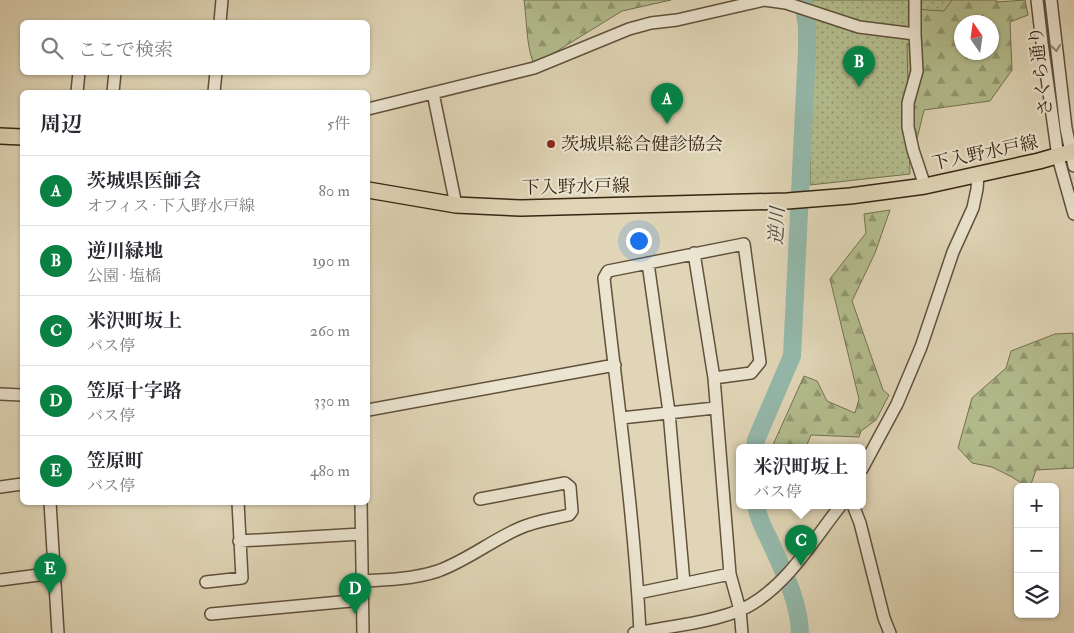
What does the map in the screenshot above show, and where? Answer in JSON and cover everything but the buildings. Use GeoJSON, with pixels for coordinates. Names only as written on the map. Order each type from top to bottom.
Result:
{"type":"FeatureCollection","features":[{"type":"Feature","properties":{"kind":"main road"},"geometry":{"type":"LineString","coordinates":[[0,136],[20,137]]}},
{"type":"Feature","properties":{"kind":"main road","name":"下入野水戸線"},"geometry":{"type":"LineString","coordinates":[[370,190],[456,205],[521,208],[813,200],[925,186],[1069,157]]}},
{"type":"Feature","properties":{"kind":"street"},"geometry":{"type":"LineString","coordinates":[[220,20],[222,0]]}},
{"type":"Feature","properties":{"kind":"street"},"geometry":{"type":"LineString","coordinates":[[370,109],[534,68],[629,29],[764,0],[786,3],[859,27],[914,34]]}},
{"type":"Feature","properties":{"kind":"street"},"geometry":{"type":"LineString","coordinates":[[914,0],[917,71],[908,103],[908,127],[913,150],[925,186]]}},
{"type":"Feature","properties":{"kind":"street","name":"さくら通り"},"geometry":{"type":"LineString","coordinates":[[1038,0],[1042,43],[1069,157]]}},
{"type":"Feature","properties":{"kind":"street","name":"さくら通り"},"geometry":{"type":"LineString","coordinates":[[1050,0],[1074,214]]}},
{"type":"Feature","properties":{"kind":"street"},"geometry":{"type":"LineString","coordinates":[[77,90],[78,75]]}},
{"type":"Feature","properties":{"kind":"street"},"geometry":{"type":"LineString","coordinates":[[113,90],[115,75]]}},
{"type":"Feature","properties":{"kind":"street"},"geometry":{"type":"LineString","coordinates":[[214,90],[216,75]]}},
{"type":"Feature","properties":{"kind":"street"},"geometry":{"type":"LineString","coordinates":[[433,93],[456,205]]}},
{"type":"Feature","properties":{"kind":"street"},"geometry":{"type":"LineString","coordinates":[[866,462],[897,404],[921,347],[953,252],[973,208],[978,175]]}},
{"type":"Feature","properties":{"kind":"street"},"geometry":{"type":"LineString","coordinates":[[714,378],[751,372],[760,362],[744,244],[608,271],[604,278],[622,418],[638,593],[637,632],[710,619],[740,610],[752,604],[775,587],[796,564],[838,509]]}},
{"type":"Feature","properties":{"kind":"street"},"geometry":{"type":"LineString","coordinates":[[694,253],[714,378],[730,574],[740,610],[742,633]]}},
{"type":"Feature","properties":{"kind":"street"},"geometry":{"type":"LineString","coordinates":[[648,262],[669,412],[684,583]]}},
{"type":"Feature","properties":{"kind":"street"},"geometry":{"type":"LineString","coordinates":[[370,410],[615,365]]}},
{"type":"Feature","properties":{"kind":"street"},"geometry":{"type":"LineString","coordinates":[[0,394],[20,395]]}},
{"type":"Feature","properties":{"kind":"street"},"geometry":{"type":"LineString","coordinates":[[622,418],[715,408]]}},
{"type":"Feature","properties":{"kind":"street"},"geometry":{"type":"LineString","coordinates":[[362,581],[394,580],[436,572],[451,566],[520,528],[534,522],[569,515],[572,511],[570,487],[566,483],[480,499]]}},
{"type":"Feature","properties":{"kind":"street"},"geometry":{"type":"LineString","coordinates":[[0,487],[20,484]]}},
{"type":"Feature","properties":{"kind":"street"},"geometry":{"type":"LineString","coordinates":[[50,505],[58,633]]}},
{"type":"Feature","properties":{"kind":"street"},"geometry":{"type":"LineString","coordinates":[[206,582],[242,578],[238,505]]}},
{"type":"Feature","properties":{"kind":"street"},"geometry":{"type":"LineString","coordinates":[[361,505],[363,633]]}},
{"type":"Feature","properties":{"kind":"street"},"geometry":{"type":"LineString","coordinates":[[855,509],[860,523],[884,618],[890,633]]}},
{"type":"Feature","properties":{"kind":"street"},"geometry":{"type":"LineString","coordinates":[[239,541],[361,534]]}},
{"type":"Feature","properties":{"kind":"street"},"geometry":{"type":"LineString","coordinates":[[0,580],[54,573]]}},
{"type":"Feature","properties":{"kind":"street"},"geometry":{"type":"LineString","coordinates":[[638,593],[730,574]]}},
{"type":"Feature","properties":{"kind":"street"},"geometry":{"type":"LineString","coordinates":[[211,614],[362,600]]}},
{"type":"Feature","properties":{"kind":"green space"},"geometry":{"type":"Polygon","coordinates":[[[524,0],[671,0],[622,11],[549,56],[533,62],[528,40],[524,0]]]}},
{"type":"Feature","properties":{"kind":"green space"},"geometry":{"type":"Polygon","coordinates":[[[793,0],[952,0],[944,11],[913,9],[912,44],[907,44],[910,174],[810,185],[811,7],[793,0]]]}},
{"type":"Feature","properties":{"kind":"green space"},"geometry":{"type":"Polygon","coordinates":[[[892,0],[996,0],[997,2],[1025,0],[1028,15],[1010,22],[1012,70],[990,101],[924,110],[917,139],[889,147],[888,44],[912,44],[892,0]]]}},
{"type":"Feature","properties":{"kind":"green space"},"geometry":{"type":"Polygon","coordinates":[[[890,210],[875,253],[852,301],[883,390],[889,395],[876,420],[861,431],[859,437],[811,435],[807,444],[773,444],[804,376],[817,381],[827,401],[855,413],[859,399],[830,279],[866,233],[864,214],[890,210]]]}},
{"type":"Feature","properties":{"kind":"green space"},"geometry":{"type":"Polygon","coordinates":[[[1073,333],[1074,468],[1036,470],[1031,483],[1022,483],[992,467],[972,463],[958,448],[972,398],[1006,368],[1011,351],[1055,334],[1073,333]]]}},
{"type":"Feature","properties":{"kind":"waterway","name":"逆川"},"geometry":{"type":"LineString","coordinates":[[755,444],[792,356],[807,50],[807,27],[803,0]]}},
{"type":"Feature","properties":{"kind":"waterway","name":"逆川"},"geometry":{"type":"LineString","coordinates":[[757,509],[793,597],[797,609],[800,633]]}},
{"type":"Feature","properties":{"kind":"place","name":"逆川緑地"},"geometry":{"type":"Point","coordinates":[859,87]}},
{"type":"Feature","properties":{"kind":"place","name":"茨城県医師会"},"geometry":{"type":"Point","coordinates":[667,124]}},
{"type":"Feature","properties":{"kind":"place","name":"茨城県総合健診協会"},"geometry":{"type":"Point","coordinates":[551,144]}},
{"type":"Feature","properties":{"kind":"place","name":"米沢町坂上"},"geometry":{"type":"Point","coordinates":[801,566]}},
{"type":"Feature","properties":{"kind":"place","name":"笠原町"},"geometry":{"type":"Point","coordinates":[50,594]}},
{"type":"Feature","properties":{"kind":"place","name":"笠原十字路"},"geometry":{"type":"Point","coordinates":[355,614]}}]}
